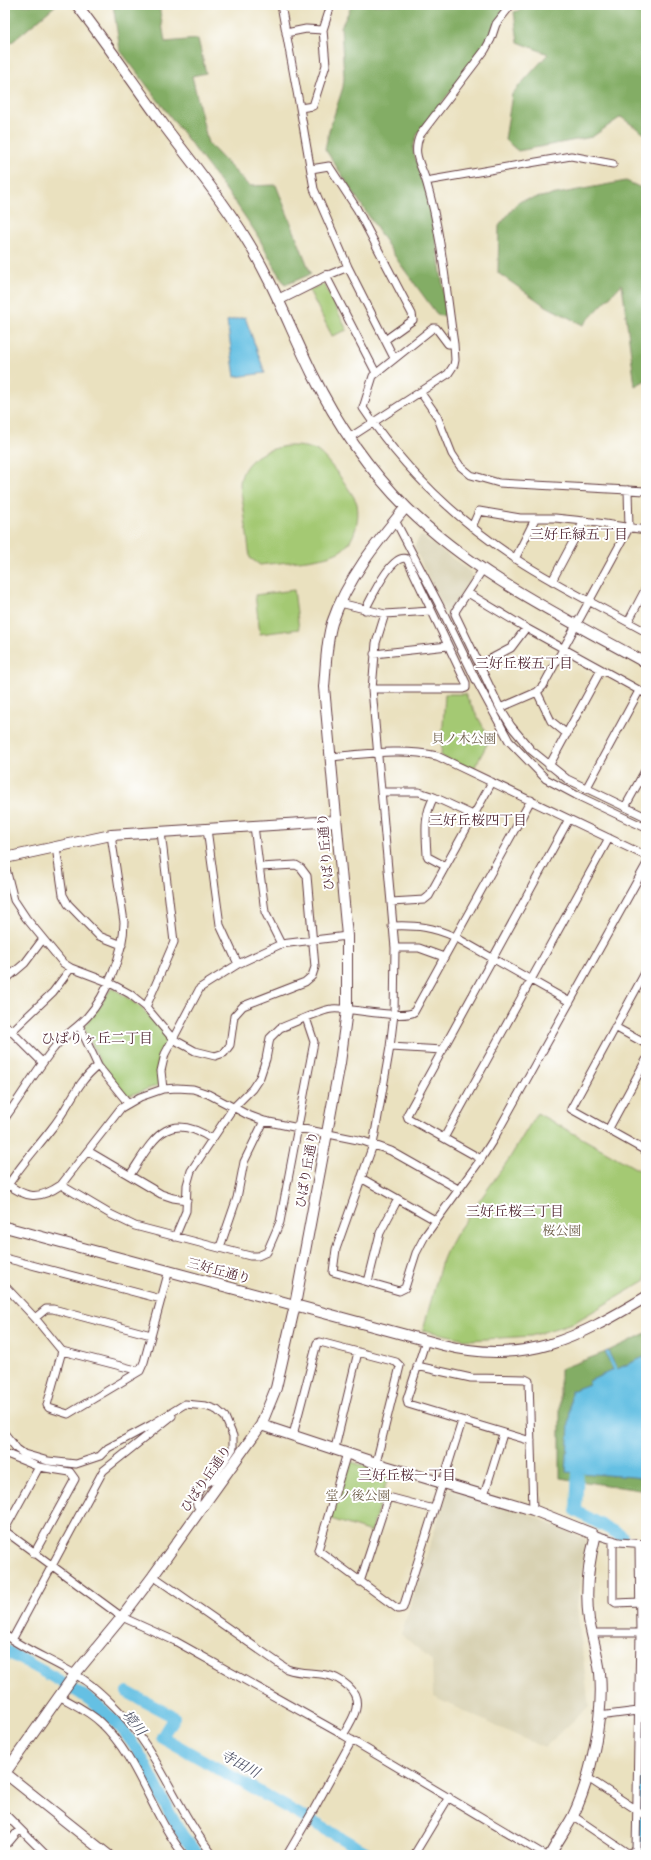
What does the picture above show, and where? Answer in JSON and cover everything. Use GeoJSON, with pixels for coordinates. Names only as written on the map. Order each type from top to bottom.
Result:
{"type":"FeatureCollection","features":[{"type":"Feature","properties":{"kind":"street"},"geometry":{"type":"LineString","coordinates":[[281,5],[314,189],[348,267],[394,358]]}},
{"type":"Feature","properties":{"kind":"street"},"geometry":{"type":"LineString","coordinates":[[300,108],[313,106],[322,79],[326,65],[323,30],[331,5]]}},
{"type":"Feature","properties":{"kind":"street"},"geometry":{"type":"LineString","coordinates":[[349,438],[421,393],[448,374],[454,365],[454,344],[435,210],[417,158],[416,146],[420,135],[485,50],[491,39],[496,24],[511,5]]}},
{"type":"Feature","properties":{"kind":"street"},"geometry":{"type":"LineString","coordinates":[[81,6],[233,218],[254,252],[325,399],[349,438],[406,507],[444,541],[483,569],[520,593],[646,663]]}},
{"type":"Feature","properties":{"kind":"street"},"geometry":{"type":"LineString","coordinates":[[286,32],[306,29],[323,30]]}},
{"type":"Feature","properties":{"kind":"street"},"geometry":{"type":"LineString","coordinates":[[426,181],[571,156],[613,164]]}},
{"type":"Feature","properties":{"kind":"street"},"geometry":{"type":"LineString","coordinates":[[311,169],[329,166],[357,209],[412,314],[413,320],[385,340]]}},
{"type":"Feature","properties":{"kind":"street"},"geometry":{"type":"LineString","coordinates":[[278,300],[326,276],[348,267]]}},
{"type":"Feature","properties":{"kind":"street"},"geometry":{"type":"LineString","coordinates":[[326,276],[376,372]]}},
{"type":"Feature","properties":{"kind":"street"},"geometry":{"type":"LineString","coordinates":[[454,344],[448,344],[436,328],[433,328],[376,372],[373,376],[363,405],[373,422],[411,471],[441,501],[472,527],[516,559],[552,581],[646,632]]}},
{"type":"Feature","properties":{"kind":"street"},"geometry":{"type":"LineString","coordinates":[[421,393],[437,416],[452,454],[460,466],[471,475],[499,483],[646,491]]}},
{"type":"Feature","properties":{"kind":"street"},"geometry":{"type":"LineString","coordinates":[[500,708],[537,692],[543,686],[565,649],[629,528],[628,490]]}},
{"type":"Feature","properties":{"kind":"street","name":"ひばり丘通り"},"geometry":{"type":"LineString","coordinates":[[5,1773],[75,1674],[122,1617],[153,1576],[261,1424],[276,1388],[295,1305],[340,1064],[347,1010],[347,936],[324,686],[327,654],[332,624],[340,603],[361,564],[406,507]]}},
{"type":"Feature","properties":{"kind":"street"},"geometry":{"type":"LineString","coordinates":[[472,527],[479,511],[534,519],[556,518],[584,521],[646,530]]}},
{"type":"Feature","properties":{"kind":"street"},"geometry":{"type":"LineString","coordinates":[[516,559],[534,519]]}},
{"type":"Feature","properties":{"kind":"street"},"geometry":{"type":"LineString","coordinates":[[552,581],[584,521]]}},
{"type":"Feature","properties":{"kind":"street"},"geometry":{"type":"LineString","coordinates":[[396,522],[444,614],[476,680],[509,741],[546,778],[576,795],[646,828]]}},
{"type":"Feature","properties":{"kind":"street"},"geometry":{"type":"LineString","coordinates":[[365,610],[382,579],[399,558],[403,557],[407,559],[466,683],[466,688],[463,689],[372,689]]}},
{"type":"Feature","properties":{"kind":"street"},"geometry":{"type":"LineString","coordinates":[[483,569],[455,614],[500,708],[520,738],[549,766],[563,777],[646,817]]}},
{"type":"Feature","properties":{"kind":"street"},"geometry":{"type":"LineString","coordinates":[[628,622],[646,588]]}},
{"type":"Feature","properties":{"kind":"street"},"geometry":{"type":"LineString","coordinates":[[468,592],[526,628],[643,693],[586,788]]}},
{"type":"Feature","properties":{"kind":"street"},"geometry":{"type":"LineString","coordinates":[[340,603],[385,614],[431,611]]}},
{"type":"Feature","properties":{"kind":"street"},"geometry":{"type":"LineString","coordinates":[[385,614],[378,632],[374,654],[372,689],[395,948],[394,1014],[390,1047],[373,1145],[336,1249],[333,1272],[399,1291],[405,1288],[416,1253],[435,1220],[482,1159],[646,865]]}},
{"type":"Feature","properties":{"kind":"street"},"geometry":{"type":"LineString","coordinates":[[479,665],[511,648],[526,628]]}},
{"type":"Feature","properties":{"kind":"street"},"geometry":{"type":"LineString","coordinates":[[374,654],[448,646]]}},
{"type":"Feature","properties":{"kind":"street"},"geometry":{"type":"LineString","coordinates":[[549,766],[601,670]]}},
{"type":"Feature","properties":{"kind":"street"},"geometry":{"type":"LineString","coordinates":[[537,692],[551,721],[566,734]]}},
{"type":"Feature","properties":{"kind":"street"},"geometry":{"type":"LineString","coordinates":[[331,757],[413,752],[437,756],[646,856]]}},
{"type":"Feature","properties":{"kind":"street"},"geometry":{"type":"LineString","coordinates":[[625,807],[646,769]]}},
{"type":"Feature","properties":{"kind":"street"},"geometry":{"type":"LineString","coordinates":[[391,902],[427,898],[492,782]]}},
{"type":"Feature","properties":{"kind":"street"},"geometry":{"type":"LineString","coordinates":[[381,792],[414,792],[434,797],[473,815]]}},
{"type":"Feature","properties":{"kind":"street"},"geometry":{"type":"LineString","coordinates":[[434,797],[426,821],[427,855],[445,866]]}},
{"type":"Feature","properties":{"kind":"street"},"geometry":{"type":"LineString","coordinates":[[176,1237],[186,1211],[187,1185],[191,1172],[233,1108],[252,1089],[260,1077],[273,1033],[280,1028],[331,1009],[412,1014],[530,800]]}},
{"type":"Feature","properties":{"kind":"street"},"geometry":{"type":"LineString","coordinates":[[482,1159],[407,1117],[569,819]]}},
{"type":"Feature","properties":{"kind":"street"},"geometry":{"type":"LineString","coordinates":[[5,858],[111,835],[336,821]]}},
{"type":"Feature","properties":{"kind":"street"},"geometry":{"type":"LineString","coordinates":[[254,826],[266,912],[281,944]]}},
{"type":"Feature","properties":{"kind":"street"},"geometry":{"type":"LineString","coordinates":[[207,829],[220,925],[238,964]]}},
{"type":"Feature","properties":{"kind":"street"},"geometry":{"type":"LineString","coordinates":[[146,1007],[174,942],[161,832]]}},
{"type":"Feature","properties":{"kind":"street"},"geometry":{"type":"LineString","coordinates":[[5,1118],[26,1090],[42,1062],[55,1046],[79,1025],[93,1009],[108,982],[122,945],[124,922],[111,835]]}},
{"type":"Feature","properties":{"kind":"street"},"geometry":{"type":"LineString","coordinates":[[444,1138],[608,838]]}},
{"type":"Feature","properties":{"kind":"street"},"geometry":{"type":"LineString","coordinates":[[56,847],[63,895],[68,904],[99,936],[122,945]]}},
{"type":"Feature","properties":{"kind":"street"},"geometry":{"type":"LineString","coordinates":[[5,865],[14,900],[43,940],[63,963],[71,968],[108,982],[134,997],[146,1007],[173,1039],[195,1051],[215,1056],[224,1053],[230,1045],[234,1016],[243,1006],[302,983],[312,976],[315,967],[308,881],[304,871],[293,865],[260,867]]}},
{"type":"Feature","properties":{"kind":"street"},"geometry":{"type":"LineString","coordinates":[[392,926],[430,928],[455,937],[492,960],[570,1002]]}},
{"type":"Feature","properties":{"kind":"street"},"geometry":{"type":"LineString","coordinates":[[163,1089],[161,1078],[162,1064],[165,1054],[200,988],[238,964],[281,944],[347,936]]}},
{"type":"Feature","properties":{"kind":"street"},"geometry":{"type":"LineString","coordinates":[[5,980],[25,963],[43,940]]}},
{"type":"Feature","properties":{"kind":"street"},"geometry":{"type":"LineString","coordinates":[[395,948],[419,948],[444,957]]}},
{"type":"Feature","properties":{"kind":"street"},"geometry":{"type":"LineString","coordinates":[[11,1032],[56,989],[71,968]]}},
{"type":"Feature","properties":{"kind":"street"},"geometry":{"type":"LineString","coordinates":[[646,971],[571,1106],[573,1112],[646,1151]]}},
{"type":"Feature","properties":{"kind":"street"},"geometry":{"type":"LineString","coordinates":[[61,1185],[110,1214],[135,1226],[254,1257],[263,1254],[270,1248],[282,1215],[299,1127],[314,1042],[306,1018]]}},
{"type":"Feature","properties":{"kind":"street"},"geometry":{"type":"LineString","coordinates":[[5,1025],[42,1062]]}},
{"type":"Feature","properties":{"kind":"street"},"geometry":{"type":"LineString","coordinates":[[79,1025],[98,1066],[128,1103]]}},
{"type":"Feature","properties":{"kind":"street"},"geometry":{"type":"LineString","coordinates":[[615,1027],[646,1044]]}},
{"type":"Feature","properties":{"kind":"street"},"geometry":{"type":"LineString","coordinates":[[390,1047],[443,1050]]}},
{"type":"Feature","properties":{"kind":"street"},"geometry":{"type":"LineString","coordinates":[[608,1130],[646,1060]]}},
{"type":"Feature","properties":{"kind":"street"},"geometry":{"type":"LineString","coordinates":[[98,1066],[84,1080],[53,1128],[29,1155],[6,1185],[27,1196],[36,1196],[49,1193],[61,1185],[113,1117],[128,1103],[163,1089],[187,1088],[200,1090],[233,1108],[264,1121],[356,1139],[373,1145],[396,1154],[458,1189]]}},
{"type":"Feature","properties":{"kind":"street"},"geometry":{"type":"LineString","coordinates":[[220,1247],[237,1198],[244,1162],[264,1121]]}},
{"type":"Feature","properties":{"kind":"street"},"geometry":{"type":"LineString","coordinates":[[130,1175],[154,1139],[167,1129],[181,1127],[194,1128],[212,1139]]}},
{"type":"Feature","properties":{"kind":"street"},"geometry":{"type":"LineString","coordinates":[[88,1151],[167,1196],[187,1200]]}},
{"type":"Feature","properties":{"kind":"street"},"geometry":{"type":"LineString","coordinates":[[361,1178],[435,1220]]}},
{"type":"Feature","properties":{"kind":"street"},"geometry":{"type":"LineString","coordinates":[[368,1282],[380,1233],[398,1199]]}},
{"type":"Feature","properties":{"kind":"street","name":"三好丘通り"},"geometry":{"type":"LineString","coordinates":[[5,1227],[462,1350],[499,1353],[532,1349],[557,1343],[578,1335],[646,1297]]}},
{"type":"Feature","properties":{"kind":"street"},"geometry":{"type":"LineString","coordinates":[[5,1258],[161,1299]]}},
{"type":"Feature","properties":{"kind":"street"},"geometry":{"type":"LineString","coordinates":[[62,1351],[47,1405],[49,1408],[68,1414],[140,1371],[169,1270]]}},
{"type":"Feature","properties":{"kind":"street"},"geometry":{"type":"LineString","coordinates":[[5,1286],[35,1318],[62,1351],[140,1371]]}},
{"type":"Feature","properties":{"kind":"street"},"geometry":{"type":"LineString","coordinates":[[35,1318],[46,1309],[53,1309],[151,1335]]}},
{"type":"Feature","properties":{"kind":"street"},"geometry":{"type":"LineString","coordinates":[[426,1340],[407,1399],[408,1404],[503,1434],[531,1441]]}},
{"type":"Feature","properties":{"kind":"street"},"geometry":{"type":"LineString","coordinates":[[293,1435],[317,1343],[320,1342],[396,1362],[400,1366],[376,1463]]}},
{"type":"Feature","properties":{"kind":"street"},"geometry":{"type":"LineString","coordinates":[[335,1448],[358,1352]]}},
{"type":"Feature","properties":{"kind":"street"},"geometry":{"type":"LineString","coordinates":[[417,1366],[471,1378],[528,1380],[533,1510]]}},
{"type":"Feature","properties":{"kind":"street"},"geometry":{"type":"LineString","coordinates":[[5,1434],[17,1449],[24,1454],[48,1461],[76,1464],[100,1456],[108,1448],[151,1425],[185,1404],[206,1406],[217,1410],[225,1417],[233,1436],[233,1448],[212,1480],[198,1493],[196,1501],[197,1505]]}},
{"type":"Feature","properties":{"kind":"street"},"geometry":{"type":"LineString","coordinates":[[12,1640],[103,1471],[173,1416]]}},
{"type":"Feature","properties":{"kind":"street"},"geometry":{"type":"LineString","coordinates":[[347,1453],[318,1550],[398,1609],[403,1608],[462,1420]]}},
{"type":"Feature","properties":{"kind":"street"},"geometry":{"type":"LineString","coordinates":[[261,1424],[376,1463],[533,1510],[593,1534],[613,1540],[643,1544],[640,1602],[643,1633],[638,1711],[636,1850],[630,1853],[573,1816]]}},
{"type":"Feature","properties":{"kind":"street"},"geometry":{"type":"LineString","coordinates":[[484,1495],[503,1434]]}},
{"type":"Feature","properties":{"kind":"street"},"geometry":{"type":"LineString","coordinates":[[5,1455],[7,1454],[39,1467],[70,1472],[76,1479],[34,1554]]}},
{"type":"Feature","properties":{"kind":"street"},"geometry":{"type":"LineString","coordinates":[[39,1467],[5,1530],[34,1554],[122,1617],[175,1641],[352,1740],[545,1855]]}},
{"type":"Feature","properties":{"kind":"street"},"geometry":{"type":"LineString","coordinates":[[360,1582],[388,1497],[434,1509]]}},
{"type":"Feature","properties":{"kind":"street"},"geometry":{"type":"LineString","coordinates":[[550,1855],[573,1816],[588,1778],[599,1716],[600,1674],[592,1633],[587,1591],[590,1562],[595,1538],[593,1534]]}},
{"type":"Feature","properties":{"kind":"street"},"geometry":{"type":"LineString","coordinates":[[613,1540],[613,1601],[616,1603],[640,1602]]}},
{"type":"Feature","properties":{"kind":"street"},"geometry":{"type":"LineString","coordinates":[[153,1576],[286,1669],[298,1673],[335,1677],[345,1683],[354,1691],[357,1703],[354,1717],[343,1735]]}},
{"type":"Feature","properties":{"kind":"street"},"geometry":{"type":"LineString","coordinates":[[592,1633],[643,1633]]}},
{"type":"Feature","properties":{"kind":"street"},"geometry":{"type":"LineString","coordinates":[[5,1635],[86,1681],[115,1707],[136,1731],[156,1761],[183,1812],[203,1843],[213,1855]]}},
{"type":"Feature","properties":{"kind":"street"},"geometry":{"type":"LineString","coordinates":[[60,1695],[92,1715],[117,1741],[132,1763],[170,1836],[184,1855]]}},
{"type":"Feature","properties":{"kind":"street"},"geometry":{"type":"LineString","coordinates":[[599,1716],[638,1711]]}},
{"type":"Feature","properties":{"kind":"street"},"geometry":{"type":"LineString","coordinates":[[287,1855],[314,1810],[352,1740]]}},
{"type":"Feature","properties":{"kind":"street"},"geometry":{"type":"LineString","coordinates":[[5,1773],[108,1855]]}},
{"type":"Feature","properties":{"kind":"street"},"geometry":{"type":"LineString","coordinates":[[588,1778],[646,1816]]}},
{"type":"Feature","properties":{"kind":"street"},"geometry":{"type":"LineString","coordinates":[[414,1855],[449,1797]]}},
{"type":"Feature","properties":{"kind":"street"},"geometry":{"type":"LineString","coordinates":[[5,1814],[19,1830],[46,1855]]}},
{"type":"Feature","properties":{"kind":"street"},"geometry":{"type":"LineString","coordinates":[[5,1839],[9,1842],[19,1830]]}},
{"type":"Feature","properties":{"kind":"shaded area"},"geometry":{"type":"Polygon","coordinates":[[[420,536],[472,573],[473,577],[450,612],[451,615],[447,617],[414,547],[420,536]]]}},
{"type":"Feature","properties":{"kind":"shaded area"},"geometry":{"type":"Polygon","coordinates":[[[448,1489],[529,1514],[587,1540],[577,1608],[589,1706],[544,1748],[433,1697],[432,1661],[401,1634],[448,1489]]]}},
{"type":"Feature","properties":{"kind":"green space"},"geometry":{"type":"Polygon","coordinates":[[[5,5],[56,5],[5,48],[5,5]]]}},
{"type":"Feature","properties":{"kind":"green space"},"geometry":{"type":"Polygon","coordinates":[[[113,5],[159,5],[165,42],[198,39],[206,73],[192,76],[208,143],[249,186],[276,185],[311,274],[285,285],[256,233],[235,202],[120,50],[113,5]]]}},
{"type":"Feature","properties":{"kind":"green space"},"geometry":{"type":"Polygon","coordinates":[[[352,5],[509,5],[484,49],[418,133],[414,144],[413,150],[432,211],[447,315],[440,316],[436,313],[398,261],[325,149],[343,87],[344,77],[341,27],[352,5]]]}},
{"type":"Feature","properties":{"kind":"green space"},"geometry":{"type":"Polygon","coordinates":[[[533,5],[646,5],[646,135],[621,117],[592,137],[518,151],[505,140],[512,94],[548,54],[518,42],[514,12],[533,5]]]}},
{"type":"Feature","properties":{"kind":"green space"},"geometry":{"type":"Polygon","coordinates":[[[626,181],[646,190],[646,380],[635,386],[622,284],[583,325],[544,305],[498,273],[499,226],[519,201],[626,181]]]}},
{"type":"Feature","properties":{"kind":"green space"},"geometry":{"type":"Polygon","coordinates":[[[324,284],[347,330],[332,336],[309,290],[324,284]]]}},
{"type":"Feature","properties":{"kind":"green space"},"geometry":{"type":"Polygon","coordinates":[[[287,446],[314,449],[333,467],[346,484],[357,504],[358,516],[356,529],[347,545],[336,553],[316,559],[260,565],[250,558],[240,483],[246,468],[257,457],[279,447],[287,446]]]}},
{"type":"Feature","properties":{"kind":"green space"},"geometry":{"type":"Polygon","coordinates":[[[294,590],[299,629],[260,634],[255,595],[294,590]]]}},
{"type":"Feature","properties":{"kind":"green space","name":"貝ノ木公園"},"geometry":{"type":"Polygon","coordinates":[[[445,694],[465,694],[490,739],[472,772],[441,756],[445,694]]]}},
{"type":"Feature","properties":{"kind":"green space"},"geometry":{"type":"Polygon","coordinates":[[[112,987],[140,1007],[170,1037],[162,1054],[159,1085],[125,1097],[100,1062],[84,1027],[112,987]]]}},
{"type":"Feature","properties":{"kind":"green space","name":"桜公園"},"geometry":{"type":"Polygon","coordinates":[[[537,1113],[646,1174],[646,1280],[575,1322],[531,1336],[470,1340],[423,1330],[441,1264],[447,1250],[455,1235],[509,1159],[537,1113]]]}},
{"type":"Feature","properties":{"kind":"green space"},"geometry":{"type":"Polygon","coordinates":[[[646,1333],[646,1491],[560,1478],[560,1369],[606,1352],[646,1333]]]}},
{"type":"Feature","properties":{"kind":"green space","name":"堂ノ後公園"},"geometry":{"type":"Polygon","coordinates":[[[346,1460],[389,1474],[371,1532],[328,1518],[346,1460]]]}},
{"type":"Feature","properties":{"kind":"water"},"geometry":{"type":"Polygon","coordinates":[[[245,317],[265,373],[235,377],[227,321],[245,317]]]}},
{"type":"Feature","properties":{"kind":"water"},"geometry":{"type":"Polygon","coordinates":[[[608,1351],[617,1369],[646,1356],[646,1478],[566,1472],[571,1391],[589,1384],[589,1381],[613,1370],[605,1352],[608,1351]]]}},
{"type":"Feature","properties":{"kind":"waterway"},"geometry":{"type":"LineString","coordinates":[[586,1460],[578,1469],[576,1511],[622,1536]]}},
{"type":"Feature","properties":{"kind":"waterway","name":"境川"},"geometry":{"type":"LineString","coordinates":[[5,1650],[81,1694],[108,1715],[121,1728],[139,1753],[173,1820],[185,1839],[198,1855]]}},
{"type":"Feature","properties":{"kind":"waterway","name":"寺田川"},"geometry":{"type":"LineString","coordinates":[[127,1692],[174,1717],[162,1737],[371,1855]]}},
{"type":"Feature","properties":{"kind":"waterway"},"geometry":{"type":"LineString","coordinates":[[642,1855],[646,1724]]}},
{"type":"Feature","properties":{"kind":"district","name":"三好丘緑五丁目"},"geometry":{"type":"Point","coordinates":[579,534]}},
{"type":"Feature","properties":{"kind":"district","name":"三好丘桜五丁目"},"geometry":{"type":"Point","coordinates":[524,663]}},
{"type":"Feature","properties":{"kind":"district","name":"三好丘桜四丁目"},"geometry":{"type":"Point","coordinates":[478,820]}},
{"type":"Feature","properties":{"kind":"district","name":"ひばりヶ丘二丁目"},"geometry":{"type":"Point","coordinates":[97,1038]}},
{"type":"Feature","properties":{"kind":"district","name":"三好丘桜三丁目"},"geometry":{"type":"Point","coordinates":[515,1211]}},
{"type":"Feature","properties":{"kind":"district","name":"三好丘桜一丁目"},"geometry":{"type":"Point","coordinates":[407,1475]}}]}
